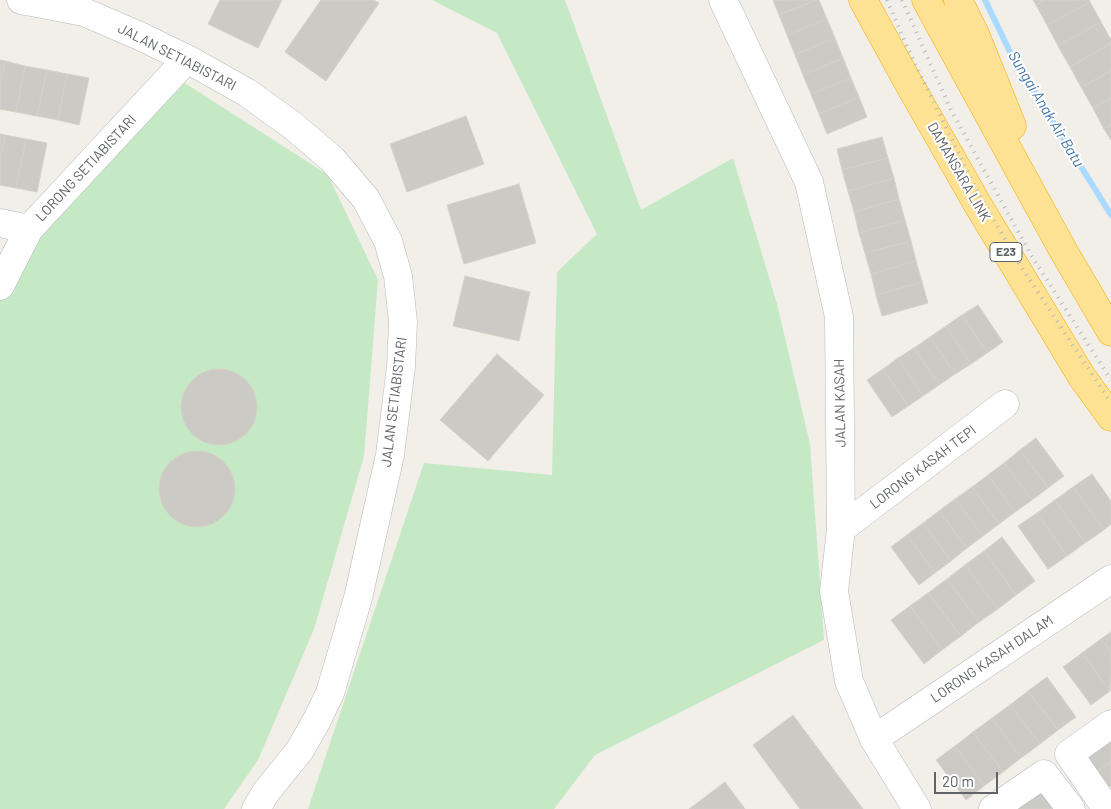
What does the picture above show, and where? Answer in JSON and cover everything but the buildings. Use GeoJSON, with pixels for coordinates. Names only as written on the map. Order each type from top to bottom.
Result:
{"type":"FeatureCollection","features":[{"type":"Feature","properties":{"kind":"highway","name":"DAMANSARA LINK"},"geometry":{"type":"LineString","coordinates":[[863,0],[908,84],[978,205],[1082,377],[1111,417]]}},
{"type":"Feature","properties":{"kind":"highway"},"geometry":{"type":"LineString","coordinates":[[926,0],[1064,252],[1111,332]]}},
{"type":"Feature","properties":{"kind":"highway"},"geometry":{"type":"LineString","coordinates":[[958,0],[975,34],[1064,252]]}},
{"type":"Feature","properties":{"kind":"street","name":"JALAN SETIABISTARI"},"geometry":{"type":"LineString","coordinates":[[21,0],[84,12],[187,59],[246,92],[292,125],[332,159],[366,199],[388,241],[398,276],[403,322],[401,367],[390,455],[358,598],[330,693],[317,720],[300,750],[266,792],[256,809]]}},
{"type":"Feature","properties":{"kind":"street","name":"JALAN KASAH"},"geometry":{"type":"LineString","coordinates":[[724,0],[809,182],[839,317],[841,529],[834,591],[849,681],[874,740],[917,809]]}},
{"type":"Feature","properties":{"kind":"street","name":"LORONG SETIABISTARI"},"geometry":{"type":"LineString","coordinates":[[0,286],[29,230],[187,59]]}},
{"type":"Feature","properties":{"kind":"street"},"geometry":{"type":"LineString","coordinates":[[0,223],[29,230]]}},
{"type":"Feature","properties":{"kind":"street","name":"LORONG KASAH TEPI"},"geometry":{"type":"LineString","coordinates":[[841,529],[1005,404]]}},
{"type":"Feature","properties":{"kind":"street","name":"LORONG KASAH DALAM"},"geometry":{"type":"LineString","coordinates":[[874,740],[1111,579]]}},
{"type":"Feature","properties":{"kind":"street"},"geometry":{"type":"LineString","coordinates":[[1107,809],[1069,754],[1111,724]]}},
{"type":"Feature","properties":{"kind":"street"},"geometry":{"type":"LineString","coordinates":[[992,809],[1044,774],[1071,809]]}},
{"type":"Feature","properties":{"kind":"green space"},"geometry":{"type":"Polygon","coordinates":[[[432,0],[565,0],[641,210],[733,158],[777,304],[810,444],[824,640],[595,755],[554,809],[308,809],[424,463],[552,475],[557,272],[597,234],[497,33],[432,0]]]}},
{"type":"Feature","properties":{"kind":"green space"},"geometry":{"type":"Polygon","coordinates":[[[180,80],[328,175],[378,280],[364,456],[314,629],[258,760],[224,809],[0,809],[0,274],[180,80]]]}},
{"type":"Feature","properties":{"kind":"waterway","name":"Sungai Anak Air Batu"},"geometry":{"type":"LineString","coordinates":[[985,0],[1011,54],[1111,215]]}},
{"type":"Feature","properties":{"kind":"railway"},"geometry":{"type":"LineString","coordinates":[[887,0],[908,49],[976,189],[1020,265],[1111,403]]}},
{"type":"Feature","properties":{"kind":"railway"},"geometry":{"type":"LineString","coordinates":[[902,0],[951,110],[1031,255],[1111,380]]}}]}
